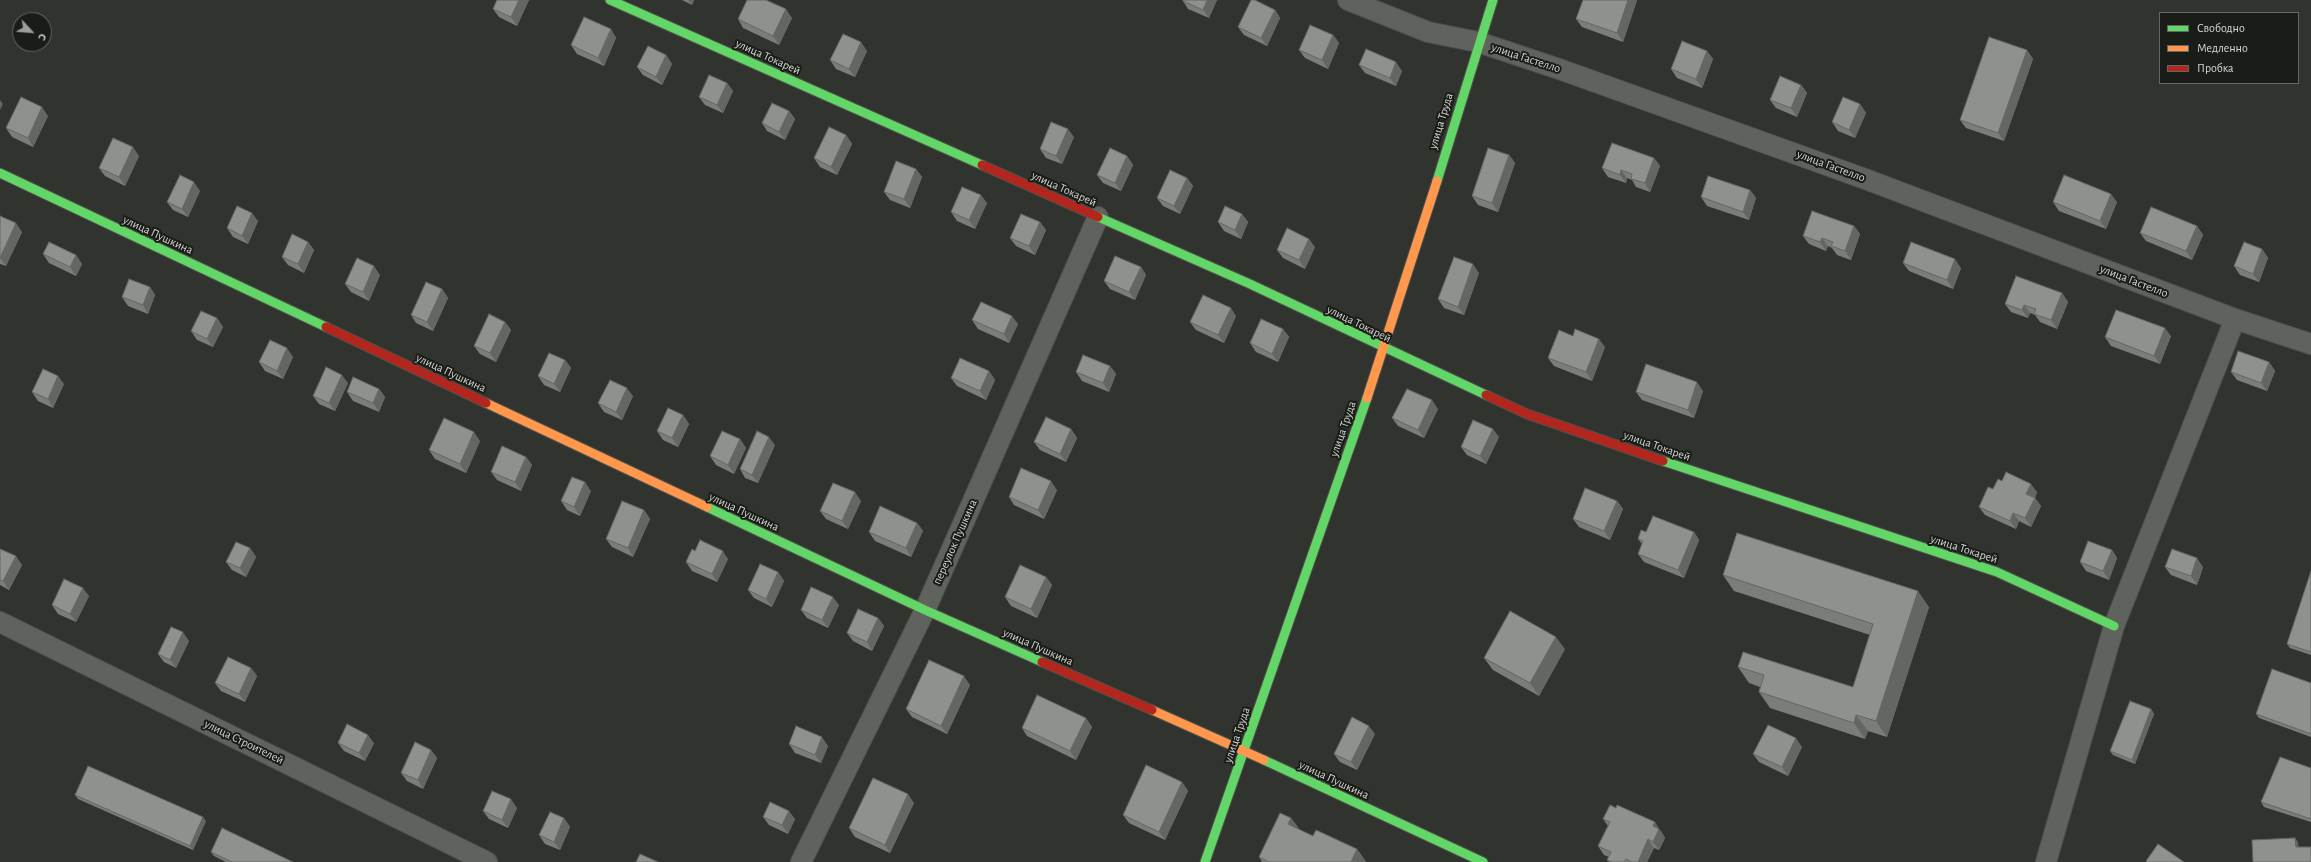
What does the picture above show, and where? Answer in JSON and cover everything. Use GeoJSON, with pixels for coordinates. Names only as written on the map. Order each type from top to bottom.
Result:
{"type":"FeatureCollection","features":[{"type":"Feature","properties":{"kind":"street","name":"улица Токарей"},"geometry":{"type":"LineString","coordinates":[[610,0],[1250,284],[1384,350],[1527,414],[1758,494],[1997,572],[2114,626]]}},
{"type":"Feature","properties":{"kind":"street","name":"улица Гастелло"},"geometry":{"type":"LineString","coordinates":[[1348,0],[1428,32],[1478,42],[1570,72],[1868,180],[2235,319],[2311,344]]}},
{"type":"Feature","properties":{"kind":"street","name":"улица Труда"},"geometry":{"type":"LineString","coordinates":[[1205,862],[1384,350],[1478,42],[1493,0]]}},
{"type":"Feature","properties":{"kind":"street","name":"улица Пушкина"},"geometry":{"type":"LineString","coordinates":[[0,173],[925,610],[1244,751],[1483,862]]}},
{"type":"Feature","properties":{"kind":"street","name":"переулок Пушкина"},"geometry":{"type":"LineString","coordinates":[[801,862],[925,610],[1098,217]]}},
{"type":"Feature","properties":{"kind":"street"},"geometry":{"type":"LineString","coordinates":[[2046,862],[2114,626],[2235,319]]}},
{"type":"Feature","properties":{"kind":"street","name":"улица Строителей"},"geometry":{"type":"LineString","coordinates":[[0,622],[487,862]]}},
{"type":"Feature","properties":{"kind":"building"},"geometry":{"type":"Polygon","coordinates":[[[497,0],[519,0],[511,17],[493,9],[497,0]]]}},
{"type":"Feature","properties":{"kind":"building"},"geometry":{"type":"Polygon","coordinates":[[[747,0],[766,0],[786,9],[773,36],[738,19],[747,0]]]}},
{"type":"Feature","properties":{"kind":"building"},"geometry":{"type":"Polygon","coordinates":[[[1183,0],[1207,0],[1203,10],[1183,0]]]}},
{"type":"Feature","properties":{"kind":"building"},"geometry":{"type":"Polygon","coordinates":[[[1251,0],[1255,0],[1275,10],[1261,38],[1238,27],[1251,0]]]}},
{"type":"Feature","properties":{"kind":"building"},"geometry":{"type":"Polygon","coordinates":[[[1583,0],[1628,0],[1617,33],[1576,19],[1583,0]]]}},
{"type":"Feature","properties":{"kind":"building"},"geometry":{"type":"Polygon","coordinates":[[[584,17],[611,29],[598,58],[571,45],[584,17]]]}},
{"type":"Feature","properties":{"kind":"building"},"geometry":{"type":"Polygon","coordinates":[[[1310,25],[1333,35],[1322,60],[1299,50],[1310,25]]]}},
{"type":"Feature","properties":{"kind":"building"},"geometry":{"type":"Polygon","coordinates":[[[843,34],[861,42],[849,69],[830,60],[843,34]]]}},
{"type":"Feature","properties":{"kind":"building"},"geometry":{"type":"Polygon","coordinates":[[[1989,37],[2027,50],[1998,133],[1960,120],[1989,37]]]}},
{"type":"Feature","properties":{"kind":"building"},"geometry":{"type":"Polygon","coordinates":[[[1682,41],[1707,51],[1696,79],[1671,69],[1682,41]]]}},
{"type":"Feature","properties":{"kind":"building"},"geometry":{"type":"Polygon","coordinates":[[[648,46],[666,55],[656,77],[637,67],[648,46]]]}},
{"type":"Feature","properties":{"kind":"building"},"geometry":{"type":"Polygon","coordinates":[[[1366,49],[1396,62],[1390,78],[1359,65],[1366,49]]]}},
{"type":"Feature","properties":{"kind":"building"},"geometry":{"type":"Polygon","coordinates":[[[709,75],[727,83],[717,105],[699,97],[709,75]]]}},
{"type":"Feature","properties":{"kind":"building"},"geometry":{"type":"Polygon","coordinates":[[[1780,76],[1801,85],[1791,108],[1770,100],[1780,76]]]}},
{"type":"Feature","properties":{"kind":"building"},"geometry":{"type":"Polygon","coordinates":[[[21,97],[42,107],[28,138],[6,128],[21,97]]]}},
{"type":"Feature","properties":{"kind":"building"},"geometry":{"type":"Polygon","coordinates":[[[1843,97],[1860,104],[1849,130],[1832,122],[1843,97]]]}},
{"type":"Feature","properties":{"kind":"building"},"geometry":{"type":"Polygon","coordinates":[[[772,103],[789,111],[779,132],[762,123],[772,103]]]}},
{"type":"Feature","properties":{"kind":"building"},"geometry":{"type":"Polygon","coordinates":[[[1051,122],[1068,129],[1056,156],[1040,149],[1051,122]]]}},
{"type":"Feature","properties":{"kind":"building"},"geometry":{"type":"Polygon","coordinates":[[[829,127],[846,135],[831,167],[814,158],[829,127]]]}},
{"type":"Feature","properties":{"kind":"building"},"geometry":{"type":"Polygon","coordinates":[[[113,138],[133,147],[119,177],[99,168],[113,138]]]}},
{"type":"Feature","properties":{"kind":"building"},"geometry":{"type":"Polygon","coordinates":[[[1612,143],[1654,158],[1645,183],[1631,179],[1632,174],[1621,170],[1620,175],[1602,168],[1612,143]]]}},
{"type":"Feature","properties":{"kind":"building"},"geometry":{"type":"Polygon","coordinates":[[[1110,148],[1127,156],[1115,183],[1097,175],[1110,148]]]}},
{"type":"Feature","properties":{"kind":"building"},"geometry":{"type":"Polygon","coordinates":[[[1488,148],[1509,155],[1492,203],[1472,196],[1488,148]]]}},
{"type":"Feature","properties":{"kind":"building"},"geometry":{"type":"Polygon","coordinates":[[[896,161],[916,169],[904,199],[884,192],[896,161]]]}},
{"type":"Feature","properties":{"kind":"building"},"geometry":{"type":"Polygon","coordinates":[[[1170,170],[1187,178],[1174,206],[1157,198],[1170,170]]]}},
{"type":"Feature","properties":{"kind":"building"},"geometry":{"type":"Polygon","coordinates":[[[180,175],[194,182],[182,209],[167,202],[180,175]]]}},
{"type":"Feature","properties":{"kind":"building"},"geometry":{"type":"Polygon","coordinates":[[[2064,175],[2111,194],[2100,221],[2053,202],[2064,175]]]}},
{"type":"Feature","properties":{"kind":"building"},"geometry":{"type":"Polygon","coordinates":[[[1708,176],[1750,190],[1743,212],[1701,197],[1708,176]]]}},
{"type":"Feature","properties":{"kind":"building"},"geometry":{"type":"Polygon","coordinates":[[[962,187],[981,195],[969,220],[951,212],[962,187]]]}},
{"type":"Feature","properties":{"kind":"building"},"geometry":{"type":"Polygon","coordinates":[[[237,206],[252,213],[242,236],[227,228],[237,206]]]}},
{"type":"Feature","properties":{"kind":"building"},"geometry":{"type":"Polygon","coordinates":[[[1225,206],[1242,214],[1235,230],[1218,222],[1225,206]]]}},
{"type":"Feature","properties":{"kind":"building"},"geometry":{"type":"Polygon","coordinates":[[[2151,207],[2197,226],[2186,251],[2140,233],[2151,207]]]}},
{"type":"Feature","properties":{"kind":"building"},"geometry":{"type":"Polygon","coordinates":[[[1812,211],[1854,226],[1845,251],[1831,246],[1833,242],[1822,238],[1820,242],[1803,236],[1812,211]]]}},
{"type":"Feature","properties":{"kind":"building"},"geometry":{"type":"Polygon","coordinates":[[[1021,214],[1040,222],[1029,246],[1010,238],[1021,214]]]}},
{"type":"Feature","properties":{"kind":"building"},"geometry":{"type":"Polygon","coordinates":[[[0,216],[16,223],[0,258],[0,216]]]}},
{"type":"Feature","properties":{"kind":"building"},"geometry":{"type":"Polygon","coordinates":[[[1287,228],[1309,239],[1299,260],[1277,250],[1287,228]]]}},
{"type":"Feature","properties":{"kind":"building"},"geometry":{"type":"Polygon","coordinates":[[[292,234],[308,242],[298,264],[282,257],[292,234]]]}},
{"type":"Feature","properties":{"kind":"building"},"geometry":{"type":"Polygon","coordinates":[[[49,242],[76,255],[70,267],[43,254],[49,242]]]}},
{"type":"Feature","properties":{"kind":"building"},"geometry":{"type":"Polygon","coordinates":[[[1911,242],[1955,259],[1947,280],[1903,263],[1911,242]]]}},
{"type":"Feature","properties":{"kind":"building"},"geometry":{"type":"Polygon","coordinates":[[[2244,242],[2262,249],[2253,274],[2234,266],[2244,242]]]}},
{"type":"Feature","properties":{"kind":"building"},"geometry":{"type":"Polygon","coordinates":[[[1115,256],[1141,267],[1129,292],[1104,281],[1115,256]]]}},
{"type":"Feature","properties":{"kind":"building"},"geometry":{"type":"Polygon","coordinates":[[[1454,257],[1473,264],[1458,307],[1438,299],[1454,257]]]}},
{"type":"Feature","properties":{"kind":"building"},"geometry":{"type":"Polygon","coordinates":[[[357,258],[374,266],[363,292],[345,284],[357,258]]]}},
{"type":"Feature","properties":{"kind":"building"},"geometry":{"type":"Polygon","coordinates":[[[2016,276],[2062,293],[2051,320],[2034,314],[2036,309],[2024,305],[2022,310],[2005,304],[2016,276]]]}},
{"type":"Feature","properties":{"kind":"building"},"geometry":{"type":"Polygon","coordinates":[[[129,279],[150,287],[143,305],[122,297],[129,279]]]}},
{"type":"Feature","properties":{"kind":"building"},"geometry":{"type":"Polygon","coordinates":[[[426,282],[442,289],[427,322],[411,315],[426,282]]]}},
{"type":"Feature","properties":{"kind":"building"},"geometry":{"type":"Polygon","coordinates":[[[1203,295],[1231,308],[1218,335],[1190,322],[1203,295]]]}},
{"type":"Feature","properties":{"kind":"building"},"geometry":{"type":"Polygon","coordinates":[[[981,302],[1012,316],[1004,334],[972,320],[981,302]]]}},
{"type":"Feature","properties":{"kind":"building"},"geometry":{"type":"Polygon","coordinates":[[[2116,310],[2165,328],[2154,356],[2105,337],[2116,310]]]}},
{"type":"Feature","properties":{"kind":"building"},"geometry":{"type":"Polygon","coordinates":[[[201,311],[217,318],[207,339],[191,331],[201,311]]]}},
{"type":"Feature","properties":{"kind":"building"},"geometry":{"type":"Polygon","coordinates":[[[489,314],[505,322],[490,353],[474,346],[489,314]]]}},
{"type":"Feature","properties":{"kind":"building"},"geometry":{"type":"Polygon","coordinates":[[[1261,319],[1283,329],[1272,354],[1250,343],[1261,319]]]}},
{"type":"Feature","properties":{"kind":"building"},"geometry":{"type":"Polygon","coordinates":[[[1575,329],[1599,339],[1586,372],[1548,358],[1559,330],[1573,336],[1575,329]]]}},
{"type":"Feature","properties":{"kind":"building"},"geometry":{"type":"Polygon","coordinates":[[[270,340],[287,348],[277,371],[259,362],[270,340]]]}},
{"type":"Feature","properties":{"kind":"building"},"geometry":{"type":"Polygon","coordinates":[[[2238,351],[2269,362],[2261,383],[2231,372],[2238,351]]]}},
{"type":"Feature","properties":{"kind":"building"},"geometry":{"type":"Polygon","coordinates":[[[549,353],[565,360],[554,384],[538,376],[549,353]]]}},
{"type":"Feature","properties":{"kind":"building"},"geometry":{"type":"Polygon","coordinates":[[[1083,355],[1110,366],[1103,383],[1076,372],[1083,355]]]}},
{"type":"Feature","properties":{"kind":"building"},"geometry":{"type":"Polygon","coordinates":[[[960,358],[989,371],[980,391],[951,378],[960,358]]]}},
{"type":"Feature","properties":{"kind":"building"},"geometry":{"type":"Polygon","coordinates":[[[1646,364],[1697,382],[1688,410],[1636,392],[1646,364]]]}},
{"type":"Feature","properties":{"kind":"building"},"geometry":{"type":"Polygon","coordinates":[[[326,367],[342,375],[329,403],[313,396],[326,367]]]}},
{"type":"Feature","properties":{"kind":"building"},"geometry":{"type":"Polygon","coordinates":[[[43,369],[58,376],[48,399],[32,392],[43,369]]]}},
{"type":"Feature","properties":{"kind":"building"},"geometry":{"type":"Polygon","coordinates":[[[353,377],[379,389],[373,403],[347,392],[353,377]]]}},
{"type":"Feature","properties":{"kind":"building"},"geometry":{"type":"Polygon","coordinates":[[[610,380],[627,388],[616,412],[598,403],[610,380]]]}},
{"type":"Feature","properties":{"kind":"building"},"geometry":{"type":"Polygon","coordinates":[[[1407,389],[1432,400],[1418,430],[1392,418],[1407,389]]]}},
{"type":"Feature","properties":{"kind":"building"},"geometry":{"type":"Polygon","coordinates":[[[668,408],[683,415],[672,438],[657,431],[668,408]]]}},
{"type":"Feature","properties":{"kind":"building"},"geometry":{"type":"Polygon","coordinates":[[[1046,417],[1071,429],[1060,454],[1034,442],[1046,417]]]}},
{"type":"Feature","properties":{"kind":"building"},"geometry":{"type":"Polygon","coordinates":[[[444,418],[474,432],[460,464],[429,450],[444,418]]]}},
{"type":"Feature","properties":{"kind":"building"},"geometry":{"type":"Polygon","coordinates":[[[1473,420],[1493,429],[1480,456],[1461,447],[1473,420]]]}},
{"type":"Feature","properties":{"kind":"building"},"geometry":{"type":"Polygon","coordinates":[[[722,431],[740,439],[728,465],[710,456],[722,431]]]}},
{"type":"Feature","properties":{"kind":"building"},"geometry":{"type":"Polygon","coordinates":[[[757,431],[769,437],[752,475],[740,469],[757,431]]]}},
{"type":"Feature","properties":{"kind":"building"},"geometry":{"type":"Polygon","coordinates":[[[502,446],[526,457],[515,482],[491,472],[502,446]]]}},
{"type":"Feature","properties":{"kind":"building"},"geometry":{"type":"Polygon","coordinates":[[[1021,468],[1051,481],[1038,510],[1009,497],[1021,468]]]}},
{"type":"Feature","properties":{"kind":"building"},"geometry":{"type":"Polygon","coordinates":[[[2006,472],[2031,484],[2026,494],[2035,498],[2025,518],[2013,513],[2010,521],[1979,507],[1988,487],[1993,489],[1998,479],[2002,481],[2006,472]]]}},
{"type":"Feature","properties":{"kind":"building"},"geometry":{"type":"Polygon","coordinates":[[[572,477],[585,482],[574,507],[561,501],[572,477]]]}},
{"type":"Feature","properties":{"kind":"building"},"geometry":{"type":"Polygon","coordinates":[[[833,483],[855,492],[842,521],[820,511],[833,483]]]}},
{"type":"Feature","properties":{"kind":"building"},"geometry":{"type":"Polygon","coordinates":[[[1585,488],[1617,501],[1604,531],[1573,519],[1585,488]]]}},
{"type":"Feature","properties":{"kind":"building"},"geometry":{"type":"Polygon","coordinates":[[[622,501],[644,510],[628,548],[606,539],[622,501]]]}},
{"type":"Feature","properties":{"kind":"building"},"geometry":{"type":"Polygon","coordinates":[[[880,506],[917,523],[906,548],[869,532],[880,506]]]}},
{"type":"Feature","properties":{"kind":"building"},"geometry":{"type":"Polygon","coordinates":[[[1653,516],[1694,532],[1678,570],[1638,554],[1643,541],[1638,539],[1641,530],[1646,532],[1653,516]]]}},
{"type":"Feature","properties":{"kind":"building"},"geometry":{"type":"Polygon","coordinates":[[[1737,533],[1918,591],[1876,721],[1856,715],[1854,723],[1759,692],[1764,675],[1738,667],[1743,652],[1853,687],[1873,624],[1723,575],[1737,533]]]}},
{"type":"Feature","properties":{"kind":"building"},"geometry":{"type":"Polygon","coordinates":[[[700,540],[723,551],[712,574],[686,562],[692,549],[695,551],[700,540]]]}},
{"type":"Feature","properties":{"kind":"building"},"geometry":{"type":"Polygon","coordinates":[[[2088,541],[2112,550],[2103,571],[2080,562],[2088,541]]]}},
{"type":"Feature","properties":{"kind":"building"},"geometry":{"type":"Polygon","coordinates":[[[236,542],[250,548],[240,568],[226,562],[236,542]]]}},
{"type":"Feature","properties":{"kind":"building"},"geometry":{"type":"Polygon","coordinates":[[[0,549],[16,556],[3,581],[0,580],[0,549]]]}},
{"type":"Feature","properties":{"kind":"building"},"geometry":{"type":"Polygon","coordinates":[[[2172,549],[2197,558],[2191,576],[2165,567],[2172,549]]]}},
{"type":"Feature","properties":{"kind":"building"},"geometry":{"type":"Polygon","coordinates":[[[760,564],[778,572],[766,599],[748,590],[760,564]]]}},
{"type":"Feature","properties":{"kind":"building"},"geometry":{"type":"Polygon","coordinates":[[[1020,565],[1046,577],[1031,609],[1005,597],[1020,565]]]}},
{"type":"Feature","properties":{"kind":"building"},"geometry":{"type":"Polygon","coordinates":[[[2311,571],[2311,652],[2287,644],[2311,571]]]}},
{"type":"Feature","properties":{"kind":"building"},"geometry":{"type":"Polygon","coordinates":[[[64,579],[83,588],[70,614],[52,605],[64,579]]]}},
{"type":"Feature","properties":{"kind":"building"},"geometry":{"type":"Polygon","coordinates":[[[811,587],[833,597],[822,620],[801,610],[811,587]]]}},
{"type":"Feature","properties":{"kind":"building"},"geometry":{"type":"Polygon","coordinates":[[[858,609],[878,618],[867,642],[847,633],[858,609]]]}},
{"type":"Feature","properties":{"kind":"building"},"geometry":{"type":"Polygon","coordinates":[[[1510,611],[1556,637],[1530,683],[1484,658],[1510,611]]]}},
{"type":"Feature","properties":{"kind":"building"},"geometry":{"type":"Polygon","coordinates":[[[171,627],[183,632],[170,660],[158,654],[171,627]]]}},
{"type":"Feature","properties":{"kind":"building"},"geometry":{"type":"Polygon","coordinates":[[[228,657],[251,668],[239,694],[215,683],[228,657]]]}},
{"type":"Feature","properties":{"kind":"building"},"geometry":{"type":"Polygon","coordinates":[[[929,660],[964,676],[941,726],[906,709],[929,660]]]}},
{"type":"Feature","properties":{"kind":"building"},"geometry":{"type":"Polygon","coordinates":[[[2272,669],[2311,683],[2311,734],[2256,714],[2272,669]]]}},
{"type":"Feature","properties":{"kind":"building"},"geometry":{"type":"Polygon","coordinates":[[[1037,695],[1086,718],[1070,751],[1022,728],[1037,695]]]}},
{"type":"Feature","properties":{"kind":"building"},"geometry":{"type":"Polygon","coordinates":[[[2130,701],[2151,709],[2132,760],[2110,751],[2130,701]]]}},
{"type":"Feature","properties":{"kind":"building"},"geometry":{"type":"Polygon","coordinates":[[[1352,717],[1369,726],[1351,762],[1334,754],[1352,717]]]}},
{"type":"Feature","properties":{"kind":"building"},"geometry":{"type":"Polygon","coordinates":[[[347,724],[368,735],[359,753],[338,743],[347,724]]]}},
{"type":"Feature","properties":{"kind":"building"},"geometry":{"type":"Polygon","coordinates":[[[1768,725],[1796,738],[1782,767],[1753,754],[1768,725]]]}},
{"type":"Feature","properties":{"kind":"building"},"geometry":{"type":"Polygon","coordinates":[[[796,726],[822,737],[815,755],[789,744],[796,726]]]}},
{"type":"Feature","properties":{"kind":"building"},"geometry":{"type":"Polygon","coordinates":[[[415,742],[431,750],[418,780],[401,773],[415,742]]]}},
{"type":"Feature","properties":{"kind":"building"},"geometry":{"type":"Polygon","coordinates":[[[2280,757],[2311,768],[2311,819],[2261,802],[2280,757]]]}},
{"type":"Feature","properties":{"kind":"building"},"geometry":{"type":"Polygon","coordinates":[[[1146,765],[1182,782],[1159,832],[1123,815],[1146,765]]]}},
{"type":"Feature","properties":{"kind":"building"},"geometry":{"type":"Polygon","coordinates":[[[88,766],[203,817],[190,846],[75,795],[88,766]]]}},
{"type":"Feature","properties":{"kind":"building"},"geometry":{"type":"Polygon","coordinates":[[[873,778],[908,794],[885,845],[849,828],[873,778]]]}},
{"type":"Feature","properties":{"kind":"building"},"geometry":{"type":"Polygon","coordinates":[[[492,791],[511,799],[502,820],[483,811],[492,791]]]}},
{"type":"Feature","properties":{"kind":"building"},"geometry":{"type":"Polygon","coordinates":[[[770,802],[789,811],[782,825],[763,817],[770,802]]]}},
{"type":"Feature","properties":{"kind":"building"},"geometry":{"type":"Polygon","coordinates":[[[1610,805],[1616,808],[1617,805],[1655,822],[1653,826],[1659,829],[1653,842],[1648,839],[1638,862],[1632,862],[1626,859],[1624,862],[1612,862],[1607,860],[1611,852],[1598,846],[1610,822],[1603,819],[1610,805]]]}},
{"type":"Feature","properties":{"kind":"building"},"geometry":{"type":"Polygon","coordinates":[[[550,812],[564,818],[554,842],[539,835],[550,812]]]}},
{"type":"Feature","properties":{"kind":"building"},"geometry":{"type":"Polygon","coordinates":[[[1280,813],[1291,818],[1288,824],[1313,836],[1316,830],[1357,849],[1351,862],[1269,862],[1259,857],[1280,813]]]}},
{"type":"Feature","properties":{"kind":"building"},"geometry":{"type":"Polygon","coordinates":[[[222,828],[293,862],[232,862],[211,852],[222,828]]]}},
{"type":"Feature","properties":{"kind":"building"},"geometry":{"type":"Polygon","coordinates":[[[2295,838],[2296,847],[2311,847],[2311,862],[2253,862],[2252,840],[2295,838]]]}},
{"type":"Feature","properties":{"kind":"building"},"geometry":{"type":"Polygon","coordinates":[[[2158,844],[2184,862],[2147,862],[2146,861],[2158,844]]]}},
{"type":"Feature","properties":{"kind":"building"},"geometry":{"type":"Polygon","coordinates":[[[640,854],[658,862],[636,862],[640,854]]]}},
{"type":"Feature","properties":{"kind":"traffic: fast"},"geometry":{"type":"LineString","coordinates":[[610,0],[982,165]]}},
{"type":"Feature","properties":{"kind":"traffic: fast"},"geometry":{"type":"LineString","coordinates":[[1437,181],[1493,0]]}},
{"type":"Feature","properties":{"kind":"traffic: fast"},"geometry":{"type":"LineString","coordinates":[[0,173],[326,327]]}},
{"type":"Feature","properties":{"kind":"traffic: fast"},"geometry":{"type":"LineString","coordinates":[[1098,217],[1250,284],[1486,395]]}},
{"type":"Feature","properties":{"kind":"traffic: fast"},"geometry":{"type":"LineString","coordinates":[[1205,862],[1367,398]]}},
{"type":"Feature","properties":{"kind":"traffic: fast"},"geometry":{"type":"LineString","coordinates":[[1663,461],[1997,572],[2114,626]]}},
{"type":"Feature","properties":{"kind":"traffic: fast"},"geometry":{"type":"LineString","coordinates":[[707,507],[925,610],[1042,662]]}},
{"type":"Feature","properties":{"kind":"traffic: fast"},"geometry":{"type":"LineString","coordinates":[[1264,760],[1483,862]]}},
{"type":"Feature","properties":{"kind":"traffic: slow"},"geometry":{"type":"LineString","coordinates":[[1367,398],[1437,181]]}},
{"type":"Feature","properties":{"kind":"traffic: slow"},"geometry":{"type":"LineString","coordinates":[[486,403],[707,507]]}},
{"type":"Feature","properties":{"kind":"traffic: slow"},"geometry":{"type":"LineString","coordinates":[[1152,710],[1264,760]]}},
{"type":"Feature","properties":{"kind":"traffic: jam"},"geometry":{"type":"LineString","coordinates":[[982,165],[1098,217]]}},
{"type":"Feature","properties":{"kind":"traffic: jam"},"geometry":{"type":"LineString","coordinates":[[326,327],[486,403]]}},
{"type":"Feature","properties":{"kind":"traffic: jam"},"geometry":{"type":"LineString","coordinates":[[1486,395],[1527,414],[1663,461]]}},
{"type":"Feature","properties":{"kind":"traffic: jam"},"geometry":{"type":"LineString","coordinates":[[1042,662],[1152,710]]}}]}
